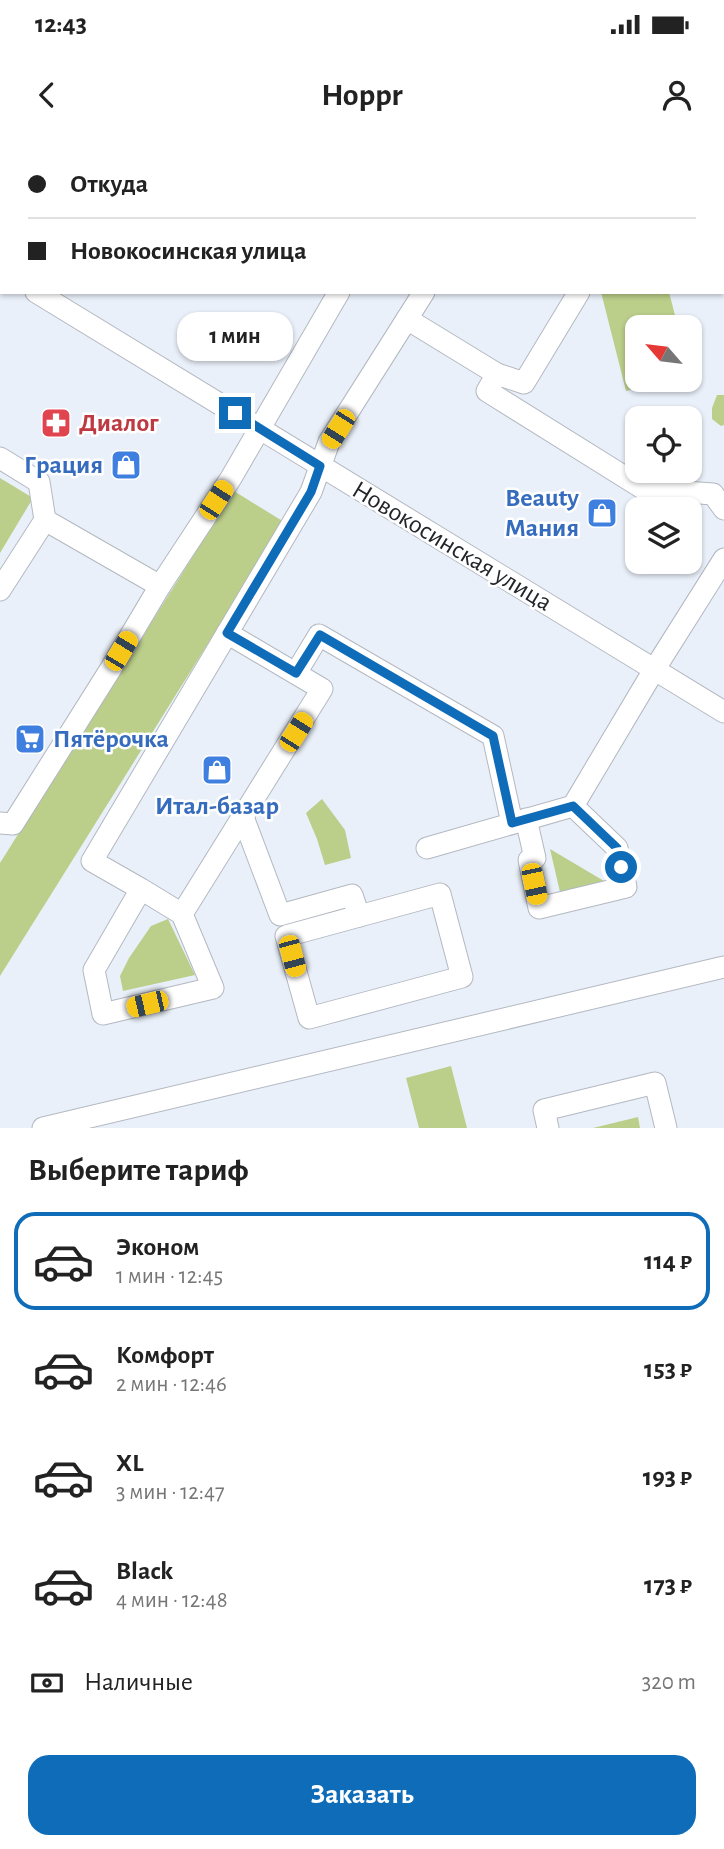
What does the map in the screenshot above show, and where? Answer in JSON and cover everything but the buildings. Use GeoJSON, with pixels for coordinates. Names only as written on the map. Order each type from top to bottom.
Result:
{"type":"FeatureCollection","features":[{"type":"Feature","properties":{"kind":"street","name":"Новокосинская улица"},"geometry":{"type":"LineString","coordinates":[[39,294],[724,712]]}},
{"type":"Feature","properties":{"kind":"street"},"geometry":{"type":"LineString","coordinates":[[0,823],[13,824],[160,586],[231,478],[338,294]]}},
{"type":"Feature","properties":{"kind":"street"},"geometry":{"type":"LineString","coordinates":[[141,890],[94,970],[103,1014],[213,988],[182,914],[92,861],[311,492],[329,442],[423,294]]}},
{"type":"Feature","properties":{"kind":"street"},"geometry":{"type":"LineString","coordinates":[[407,319],[497,374],[524,383],[578,294]]}},
{"type":"Feature","properties":{"kind":"street"},"geometry":{"type":"LineString","coordinates":[[497,374],[487,391],[644,489],[713,494],[724,509]]}},
{"type":"Feature","properties":{"kind":"street"},"geometry":{"type":"LineString","coordinates":[[0,458],[39,482],[46,520],[0,590]]}},
{"type":"Feature","properties":{"kind":"street"},"geometry":{"type":"LineString","coordinates":[[46,520],[160,586]]}},
{"type":"Feature","properties":{"kind":"street"},"geometry":{"type":"LineString","coordinates":[[427,848],[573,806],[724,559]]}},
{"type":"Feature","properties":{"kind":"street"},"geometry":{"type":"LineString","coordinates":[[182,914],[322,689],[227,633]]}},
{"type":"Feature","properties":{"kind":"street"},"geometry":{"type":"LineString","coordinates":[[296,673],[320,635],[493,736],[519,821],[535,858],[529,860],[539,908],[626,887],[617,848],[573,806]]}},
{"type":"Feature","properties":{"kind":"street"},"geometry":{"type":"LineString","coordinates":[[243,817],[280,915],[352,895],[359,916]]}},
{"type":"Feature","properties":{"kind":"street"},"geometry":{"type":"LineString","coordinates":[[440,894],[462,977],[309,1018],[286,936],[359,916],[440,894]]}},
{"type":"Feature","properties":{"kind":"street"},"geometry":{"type":"LineString","coordinates":[[43,1128],[724,967]]}},
{"type":"Feature","properties":{"kind":"street"},"geometry":{"type":"LineString","coordinates":[[548,1128],[544,1110],[655,1083],[666,1128]]}},
{"type":"Feature","properties":{"kind":"green space"},"geometry":{"type":"Polygon","coordinates":[[[602,294],[670,294],[675,315],[625,315],[625,387],[602,294]]]}},
{"type":"Feature","properties":{"kind":"green space"},"geometry":{"type":"Polygon","coordinates":[[[717,395],[724,395],[724,425],[721,426],[712,419],[712,408],[717,395]]]}},
{"type":"Feature","properties":{"kind":"green space"},"geometry":{"type":"Polygon","coordinates":[[[0,478],[33,498],[0,553],[0,478]]]}},
{"type":"Feature","properties":{"kind":"green space"},"geometry":{"type":"Polygon","coordinates":[[[234,491],[284,522],[0,976],[0,863],[234,491]]]}},
{"type":"Feature","properties":{"kind":"green space"},"geometry":{"type":"Polygon","coordinates":[[[322,799],[345,830],[351,858],[325,865],[306,813],[322,799]]]}},
{"type":"Feature","properties":{"kind":"green space"},"geometry":{"type":"Polygon","coordinates":[[[550,849],[604,881],[560,892],[550,849]]]}},
{"type":"Feature","properties":{"kind":"green space"},"geometry":{"type":"Polygon","coordinates":[[[168,919],[195,975],[123,991],[120,976],[129,958],[151,926],[168,919]]]}},
{"type":"Feature","properties":{"kind":"green space"},"geometry":{"type":"Polygon","coordinates":[[[451,1066],[467,1128],[419,1128],[406,1078],[451,1066]]]}},
{"type":"Feature","properties":{"kind":"green space"},"geometry":{"type":"Polygon","coordinates":[[[638,1117],[640,1128],[593,1128],[638,1117]]]}},
{"type":"Feature","properties":{"kind":"place","name":"Диалог"},"geometry":{"type":"Point","coordinates":[56,423]}},
{"type":"Feature","properties":{"kind":"place","name":"Грация"},"geometry":{"type":"Point","coordinates":[126,465]}},
{"type":"Feature","properties":{"kind":"place","name":"Beauty Мания"},"geometry":{"type":"Point","coordinates":[602,513]}},
{"type":"Feature","properties":{"kind":"place","name":"Пятёрочка"},"geometry":{"type":"Point","coordinates":[30,739]}},
{"type":"Feature","properties":{"kind":"place","name":"Итал-базар"},"geometry":{"type":"Point","coordinates":[217,770]}},
{"type":"Feature","properties":{"kind":"route"},"geometry":{"type":"LineString","coordinates":[[235,413],[320,466],[311,492],[227,633],[296,673],[320,635],[493,736],[512,823],[573,806],[617,848],[621,867]]}}]}
